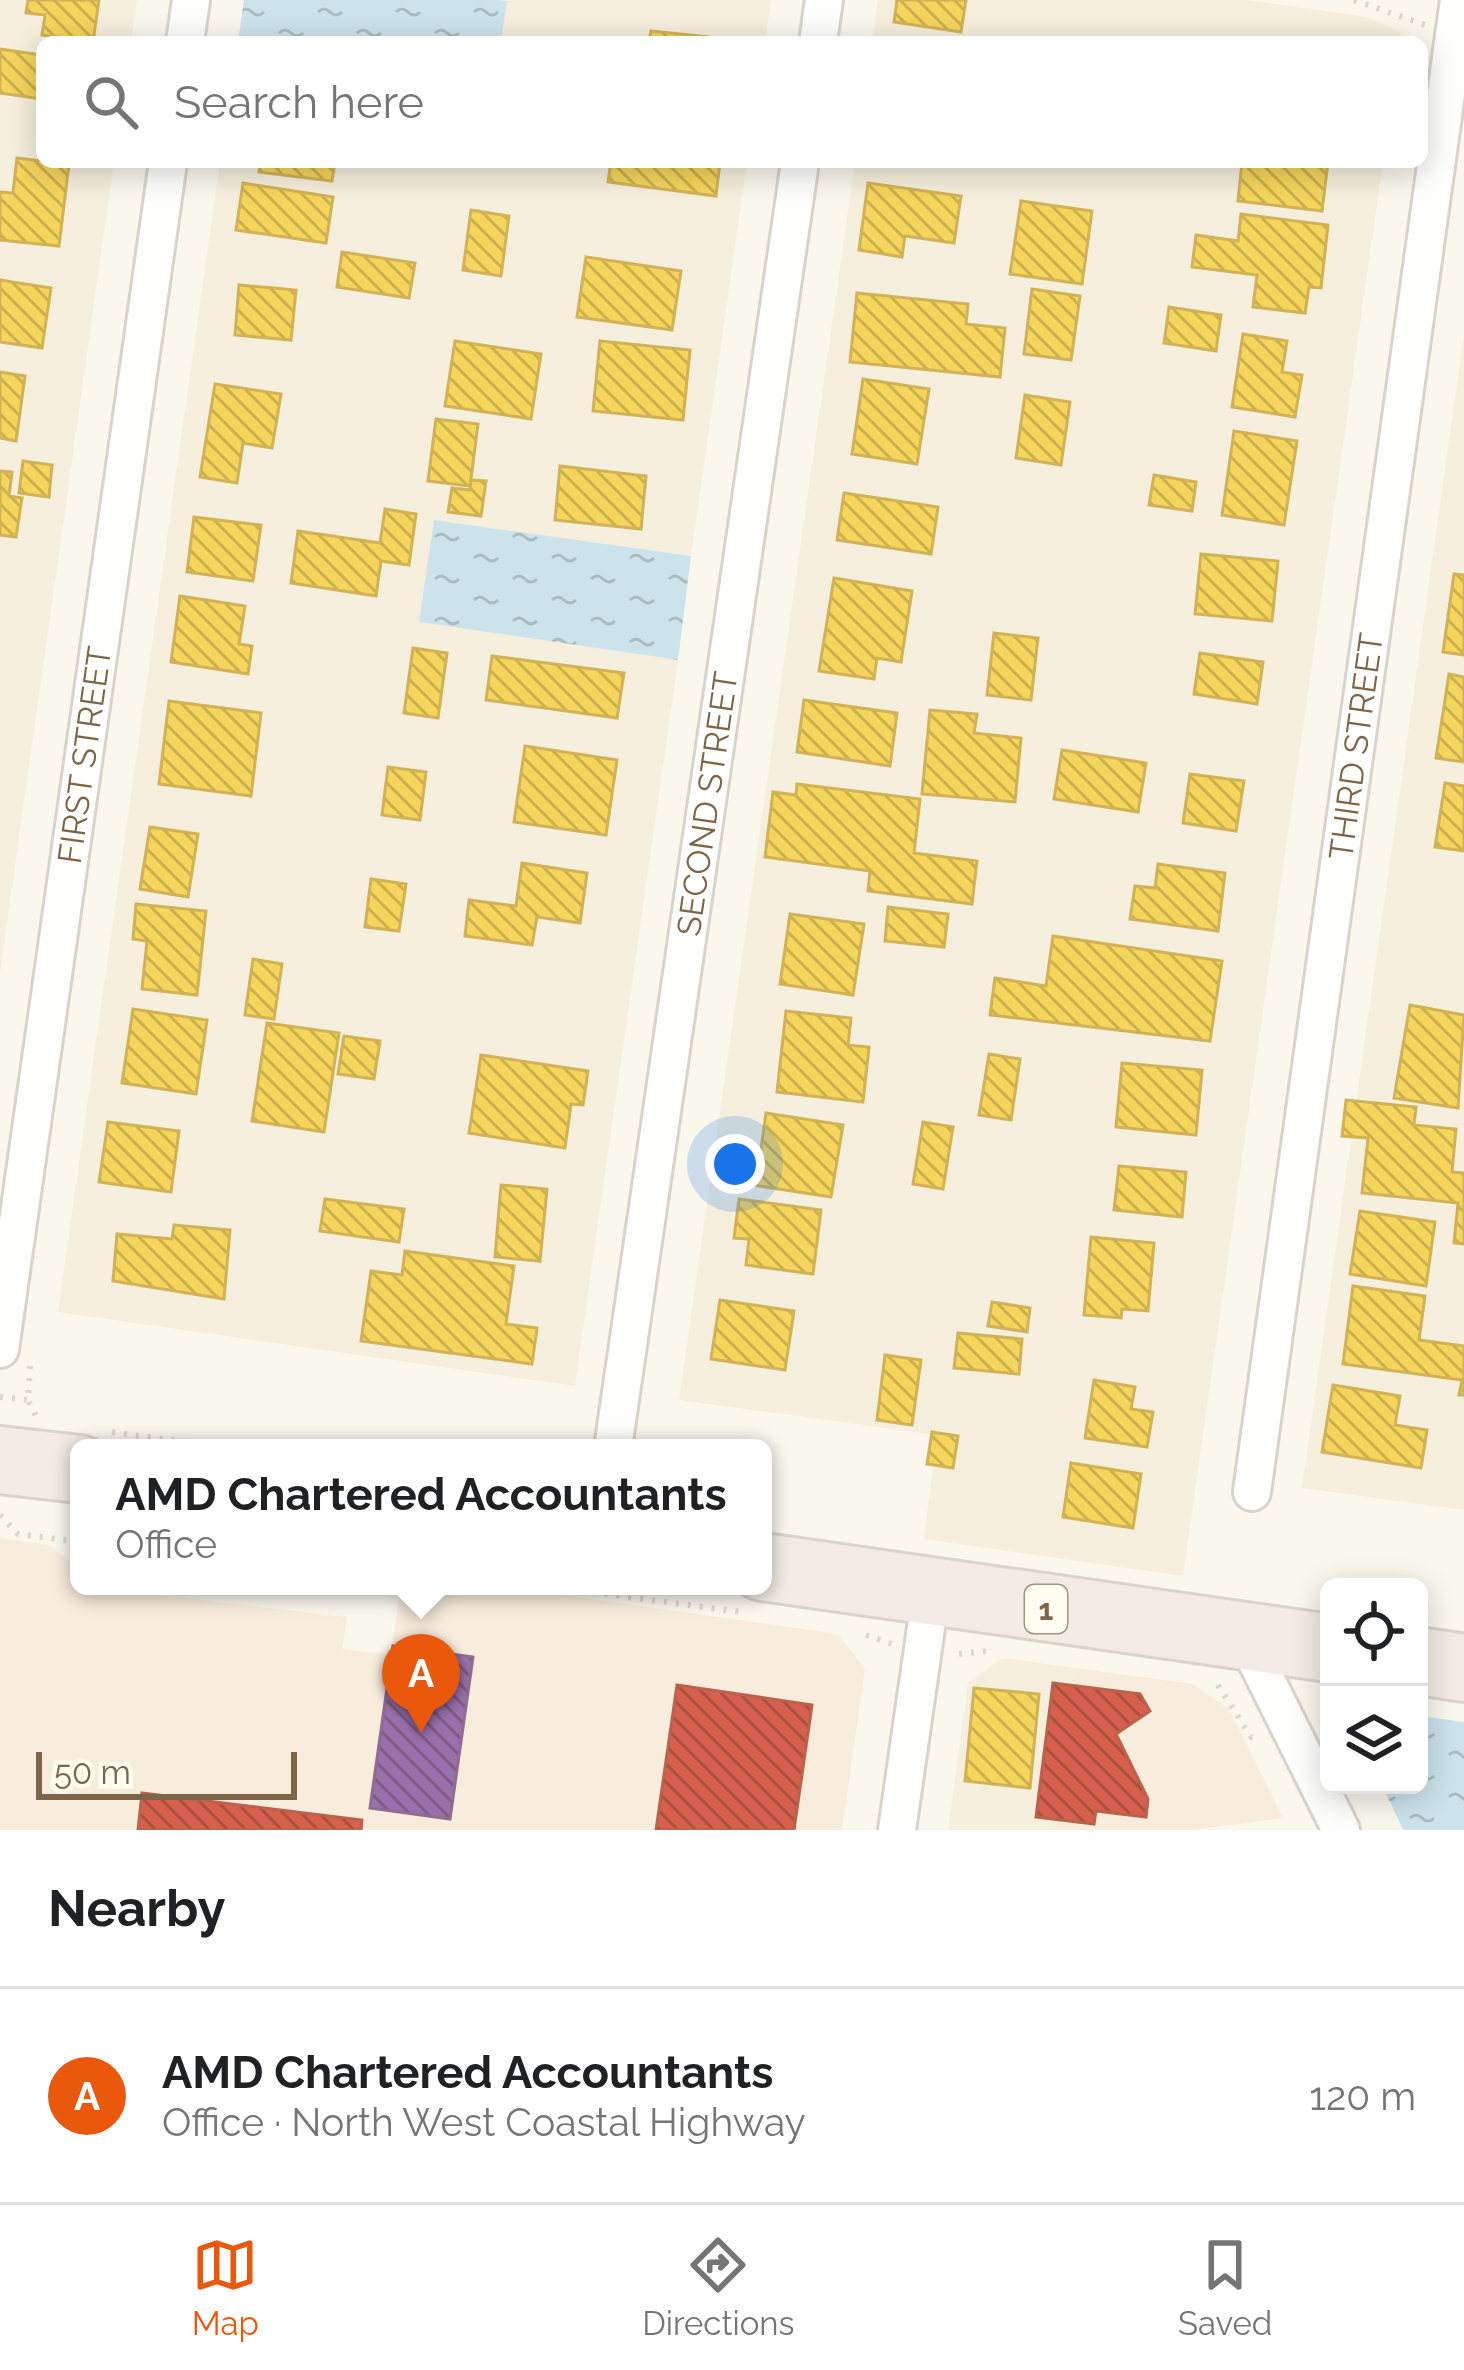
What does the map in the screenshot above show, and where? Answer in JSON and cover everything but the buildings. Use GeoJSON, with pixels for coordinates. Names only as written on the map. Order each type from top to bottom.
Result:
{"type":"FeatureCollection","features":[{"type":"Feature","properties":{"kind":"highway","name":"1"},"geometry":{"type":"LineString","coordinates":[[772,1590],[932,1593],[1224,1657],[1320,1649]]}},
{"type":"Feature","properties":{"kind":"highway"},"geometry":{"type":"LineString","coordinates":[[1428,1662],[1464,1668]]}},
{"type":"Feature","properties":{"kind":"street"},"geometry":{"type":"LineString","coordinates":[[186,36],[191,0]]}},
{"type":"Feature","properties":{"kind":"street"},"geometry":{"type":"LineString","coordinates":[[819,36],[824,0]]}},
{"type":"Feature","properties":{"kind":"street","name":"THIRD STREET"},"geometry":{"type":"LineString","coordinates":[[1252,1492],[1459,0]]}},
{"type":"Feature","properties":{"kind":"street","name":"FIRST STREET"},"geometry":{"type":"LineString","coordinates":[[0,1349],[167,168]]}},
{"type":"Feature","properties":{"kind":"street","name":"SECOND STREET"},"geometry":{"type":"LineString","coordinates":[[614,1439],[799,168]]}},
{"type":"Feature","properties":{"kind":"street"},"geometry":{"type":"LineString","coordinates":[[897,1830],[932,1593]]}},
{"type":"Feature","properties":{"kind":"street"},"geometry":{"type":"LineString","coordinates":[[1224,1657],[1341,1830]]}},
{"type":"Feature","properties":{"kind":"path"},"geometry":{"type":"LineString","coordinates":[[1354,0],[1411,23]]}},
{"type":"Feature","properties":{"kind":"path"},"geometry":{"type":"LineString","coordinates":[[0,1397],[28,1400],[53,1445]]}},
{"type":"Feature","properties":{"kind":"path"},"geometry":{"type":"LineString","coordinates":[[0,1515],[18,1534],[70,1541]]}},
{"type":"Feature","properties":{"kind":"path"},"geometry":{"type":"LineString","coordinates":[[861,1631],[889,1643]]}},
{"type":"Feature","properties":{"kind":"path"},"geometry":{"type":"LineString","coordinates":[[960,1654],[997,1648]]}},
{"type":"Feature","properties":{"kind":"path"},"geometry":{"type":"LineString","coordinates":[[1224,1657],[1229,1696],[1251,1737],[1263,1733]]}},
{"type":"Feature","properties":{"kind":"shaded area"},"geometry":{"type":"Polygon","coordinates":[[[0,0],[137,0],[132,36],[36,36],[36,168],[113,168],[0,973],[0,0]]]}},
{"type":"Feature","properties":{"kind":"shaded area"},"geometry":{"type":"Polygon","coordinates":[[[497,0],[771,0],[766,36],[502,36],[507,2],[497,0]]]}},
{"type":"Feature","properties":{"kind":"shaded area"},"geometry":{"type":"Polygon","coordinates":[[[878,0],[1247,0],[1367,17],[1401,32],[1401,36],[873,36],[878,0]]]}},
{"type":"Feature","properties":{"kind":"shaded area"},"geometry":{"type":"Polygon","coordinates":[[[219,168],[746,168],[691,556],[435,520],[420,622],[678,660],[575,1386],[58,1312],[219,168]]]}},
{"type":"Feature","properties":{"kind":"shaded area"},"geometry":{"type":"Polygon","coordinates":[[[854,168],[1382,168],[1183,1576],[924,1539],[937,1435],[679,1400],[854,168]]]}},
{"type":"Feature","properties":{"kind":"shaded area"},"geometry":{"type":"Polygon","coordinates":[[[1464,334],[1464,1510],[1302,1488],[1464,334]]]}},
{"type":"Feature","properties":{"kind":"shaded area"},"geometry":{"type":"Polygon","coordinates":[[[0,1538],[49,1545],[70,1562],[70,1595],[157,1595],[347,1617],[342,1649],[391,1655],[400,1595],[563,1595],[838,1634],[865,1669],[842,1830],[0,1830],[0,1538]]]}},
{"type":"Feature","properties":{"kind":"shaded area"},"geometry":{"type":"Polygon","coordinates":[[[1003,1658],[1076,1668],[1054,1830],[948,1830],[968,1683],[1003,1658]]]}},
{"type":"Feature","properties":{"kind":"shaded area"},"geometry":{"type":"Polygon","coordinates":[[[1076,1668],[1193,1684],[1229,1709],[1283,1818],[1193,1830],[1054,1830],[1076,1668]]]}},
{"type":"Feature","properties":{"kind":"water"},"geometry":{"type":"Polygon","coordinates":[[[244,0],[507,1],[502,36],[239,36],[244,0]]]}},
{"type":"Feature","properties":{"kind":"water"},"geometry":{"type":"Polygon","coordinates":[[[434,520],[691,556],[678,660],[419,622],[434,520]]]}},
{"type":"Feature","properties":{"kind":"water"},"geometry":{"type":"Polygon","coordinates":[[[1428,1717],[1464,1722],[1464,1830],[1403,1830],[1386,1794],[1428,1794],[1428,1717]]]}},
{"type":"Feature","properties":{"kind":"place","name":"AMD Chartered Accountants"},"geometry":{"type":"Point","coordinates":[421,1733]}}]}
